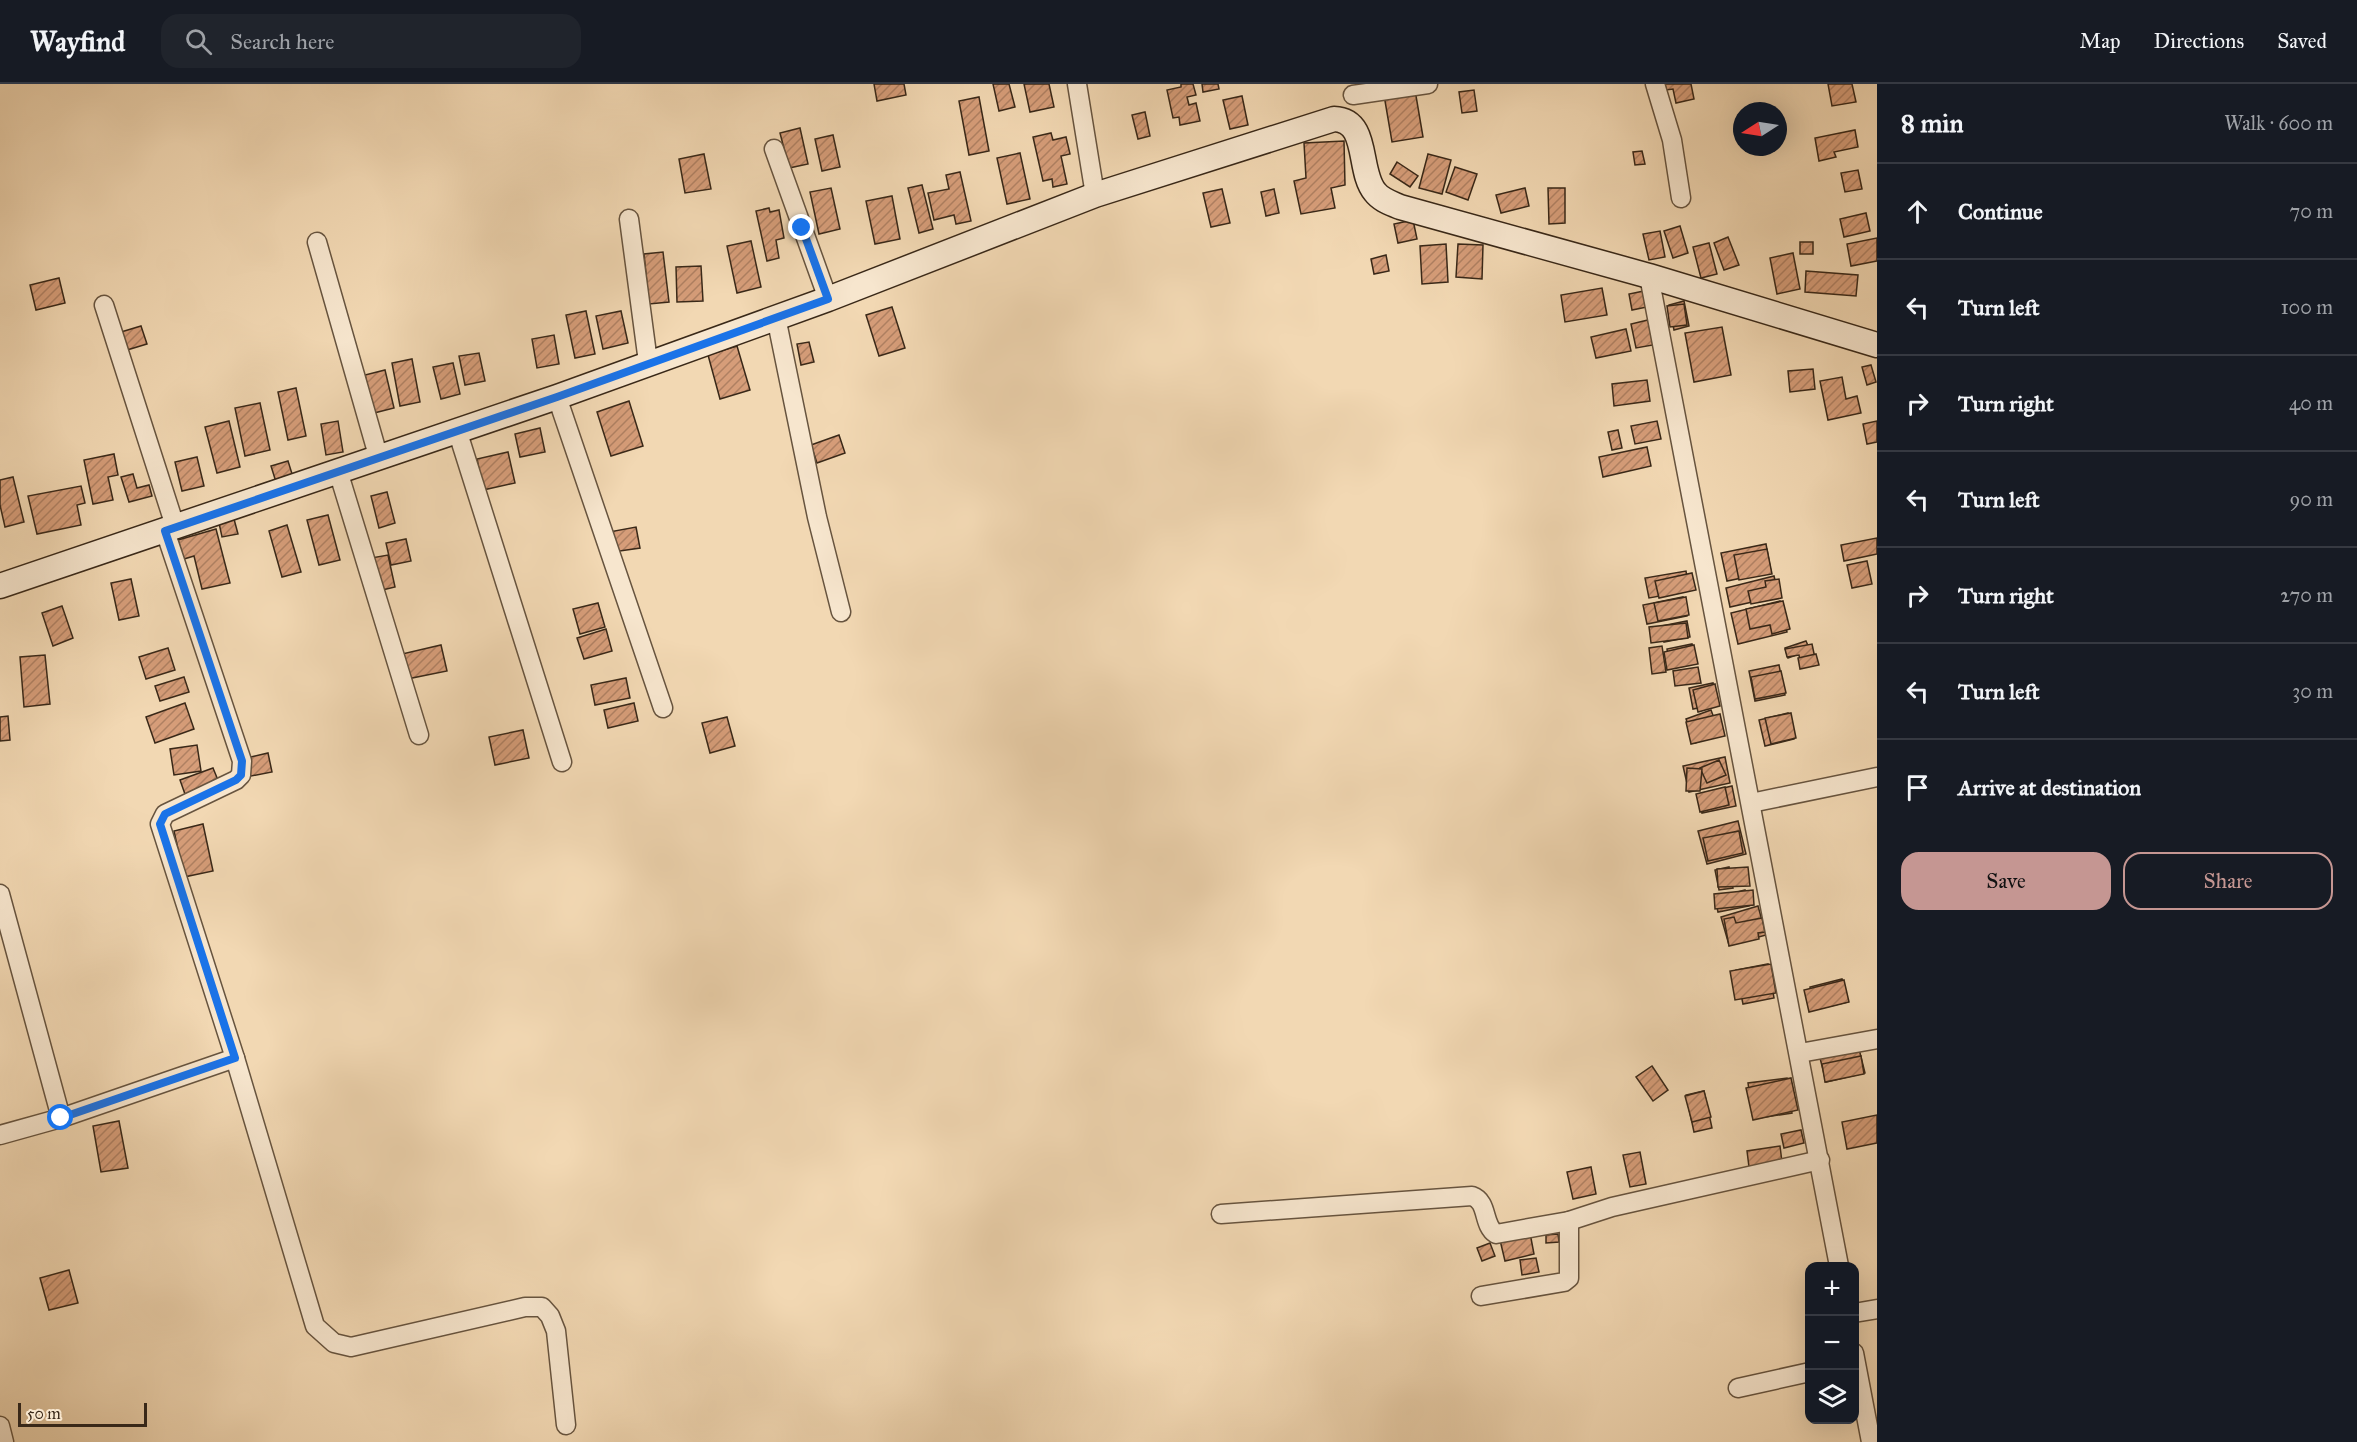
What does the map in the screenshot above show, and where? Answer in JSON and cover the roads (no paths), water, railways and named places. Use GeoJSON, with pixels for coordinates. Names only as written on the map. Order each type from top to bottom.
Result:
{"type":"FeatureCollection","features":[{"type":"Feature","properties":{"kind":"street"},"geometry":{"type":"LineString","coordinates":[[1077,84],[1095,195]]}},
{"type":"Feature","properties":{"kind":"street"},"geometry":{"type":"LineString","coordinates":[[1345,119],[1353,89],[1428,84]]}},
{"type":"Feature","properties":{"kind":"street"},"geometry":{"type":"LineString","coordinates":[[1656,84],[1672,140],[1681,198]]}},
{"type":"Feature","properties":{"kind":"street"},"geometry":{"type":"LineString","coordinates":[[0,586],[557,397],[648,362],[828,299],[1095,195],[1324,121],[1345,119],[1352,125],[1360,143],[1373,191],[1400,207],[1649,276],[1877,345]]}},
{"type":"Feature","properties":{"kind":"street"},"geometry":{"type":"LineString","coordinates":[[774,148],[828,299]]}},
{"type":"Feature","properties":{"kind":"street"},"geometry":{"type":"LineString","coordinates":[[629,219],[648,362]]}},
{"type":"Feature","properties":{"kind":"street"},"geometry":{"type":"LineString","coordinates":[[316,242],[379,459]]}},
{"type":"Feature","properties":{"kind":"street"},"geometry":{"type":"LineString","coordinates":[[1649,276],[1800,1053],[1838,1262]]}},
{"type":"Feature","properties":{"kind":"street"},"geometry":{"type":"LineString","coordinates":[[104,305],[242,761],[241,775],[236,780],[165,814],[160,824],[235,1058],[315,1326],[334,1343],[351,1347],[525,1307],[542,1307],[550,1316],[556,1331],[566,1425]]}},
{"type":"Feature","properties":{"kind":"street"},"geometry":{"type":"LineString","coordinates":[[776,317],[817,516],[841,612]]}},
{"type":"Feature","properties":{"kind":"street"},"geometry":{"type":"LineString","coordinates":[[557,397],[663,708]]}},
{"type":"Feature","properties":{"kind":"street"},"geometry":{"type":"LineString","coordinates":[[457,430],[562,762]]}},
{"type":"Feature","properties":{"kind":"street"},"geometry":{"type":"LineString","coordinates":[[338,471],[419,735]]}},
{"type":"Feature","properties":{"kind":"street"},"geometry":{"type":"LineString","coordinates":[[1751,803],[1877,777]]}},
{"type":"Feature","properties":{"kind":"street"},"geometry":{"type":"LineString","coordinates":[[0,894],[61,1118]]}},
{"type":"Feature","properties":{"kind":"street"},"geometry":{"type":"LineString","coordinates":[[1800,1053],[1877,1039]]}},
{"type":"Feature","properties":{"kind":"street"},"geometry":{"type":"LineString","coordinates":[[0,1135],[61,1118],[235,1058]]}},
{"type":"Feature","properties":{"kind":"street"},"geometry":{"type":"LineString","coordinates":[[1221,1214],[1472,1196],[1482,1203],[1489,1225],[1496,1234],[1569,1221],[1612,1208],[1820,1160]]}},
{"type":"Feature","properties":{"kind":"street"},"geometry":{"type":"LineString","coordinates":[[1481,1296],[1564,1282],[1569,1278],[1569,1221]]}},
{"type":"Feature","properties":{"kind":"street"},"geometry":{"type":"LineString","coordinates":[[1859,1312],[1877,1309]]}},
{"type":"Feature","properties":{"kind":"street"},"geometry":{"type":"LineString","coordinates":[[1857,1370],[1871,1442]]}},
{"type":"Feature","properties":{"kind":"street"},"geometry":{"type":"LineString","coordinates":[[1738,1388],[1805,1373]]}},
{"type":"Feature","properties":{"kind":"street"},"geometry":{"type":"LineString","coordinates":[[0,1426],[4,1442]]}}]}
